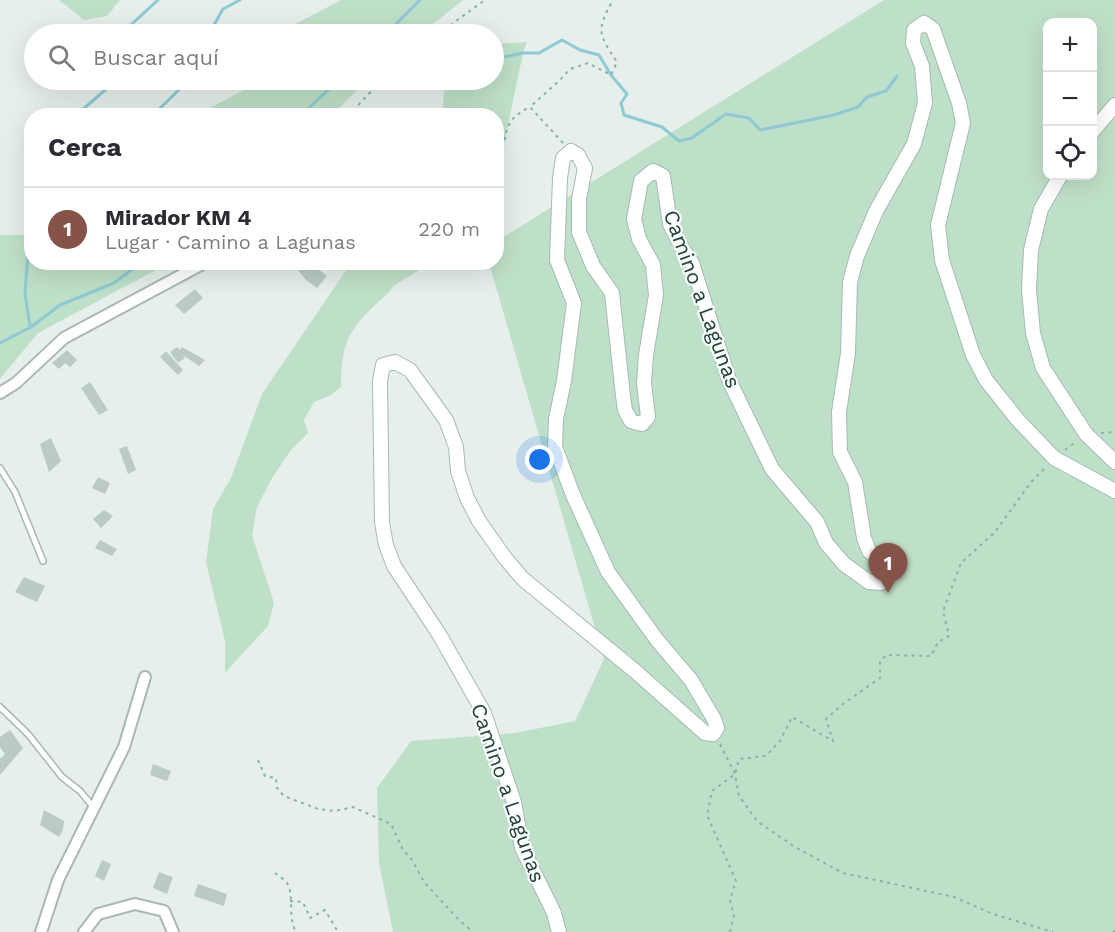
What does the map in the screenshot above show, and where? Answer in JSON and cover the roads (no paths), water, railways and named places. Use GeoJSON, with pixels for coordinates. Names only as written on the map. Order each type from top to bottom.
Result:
{"type":"FeatureCollection","features":[{"type":"Feature","properties":{"kind":"street","name":"Camino a Lagunas"},"geometry":{"type":"LineString","coordinates":[[559,932],[554,913],[522,848],[514,802],[484,713],[439,634],[394,566],[386,545],[382,522],[380,381],[383,365],[395,362],[410,370],[446,420],[456,447],[458,471],[467,498],[479,521],[523,579],[635,670],[705,733],[713,734],[717,728],[714,719],[691,680],[657,639],[608,572],[573,495],[555,447],[556,419],[564,381],[574,303],[557,260],[560,178],[563,158],[571,151],[578,155],[585,168],[579,199],[579,232],[593,266],[612,293],[625,410],[631,420],[642,424],[648,417],[644,383],[646,355],[656,295],[653,265],[639,239],[634,219],[640,181],[653,171],[663,176],[670,224],[693,263],[729,380],[772,468],[817,522],[826,543],[844,564],[869,582],[881,583],[886,576],[885,564],[869,551],[864,538],[855,482],[840,452],[839,412],[848,352],[850,282],[857,256],[876,211],[914,144],[925,104],[922,66],[913,43],[914,30],[924,22],[933,29],[959,103],[963,123],[938,225],[942,260],[973,355],[986,380],[1017,419],[1054,458],[1115,491]]}},
{"type":"Feature","properties":{"kind":"street"},"geometry":{"type":"LineString","coordinates":[[1097,126],[1115,105]]}},
{"type":"Feature","properties":{"kind":"street"},"geometry":{"type":"LineString","coordinates":[[1058,180],[1041,209],[1030,250],[1029,290],[1033,333],[1043,368],[1086,434],[1115,462]]}},
{"type":"Feature","properties":{"kind":"street"},"geometry":{"type":"LineString","coordinates":[[0,393],[16,383],[64,338],[191,270]]}},
{"type":"Feature","properties":{"kind":"street"},"geometry":{"type":"LineString","coordinates":[[41,932],[58,880],[124,747],[145,677]]}},
{"type":"Feature","properties":{"kind":"street"},"geometry":{"type":"LineString","coordinates":[[84,932],[98,914],[135,904],[164,911],[173,932]]}},
{"type":"Feature","properties":{"kind":"lane"},"geometry":{"type":"LineString","coordinates":[[0,468],[15,492],[43,561]]}},
{"type":"Feature","properties":{"kind":"lane"},"geometry":{"type":"LineString","coordinates":[[0,707],[28,734],[62,777],[80,791],[94,808]]}},
{"type":"Feature","properties":{"kind":"waterway"},"geometry":{"type":"LineString","coordinates":[[132,24],[158,0]]}},
{"type":"Feature","properties":{"kind":"waterway"},"geometry":{"type":"LineString","coordinates":[[215,24],[223,9],[240,0]]}},
{"type":"Feature","properties":{"kind":"waterway"},"geometry":{"type":"LineString","coordinates":[[396,24],[420,0]]}},
{"type":"Feature","properties":{"kind":"waterway"},"geometry":{"type":"LineString","coordinates":[[504,57],[539,53],[562,40],[580,50],[599,55],[611,75],[627,94],[621,103],[624,115],[662,127],[679,141],[692,138],[726,114],[749,118],[760,130],[834,115],[858,107],[867,97],[886,91],[897,76]]}},
{"type":"Feature","properties":{"kind":"waterway"},"geometry":{"type":"LineString","coordinates":[[84,108],[105,90]]}},
{"type":"Feature","properties":{"kind":"waterway"},"geometry":{"type":"LineString","coordinates":[[160,108],[179,90]]}},
{"type":"Feature","properties":{"kind":"waterway"},"geometry":{"type":"LineString","coordinates":[[309,108],[328,90]]}},
{"type":"Feature","properties":{"kind":"waterway"},"geometry":{"type":"LineString","coordinates":[[27,270],[25,294],[30,326]]}},
{"type":"Feature","properties":{"kind":"waterway"},"geometry":{"type":"LineString","coordinates":[[0,343],[31,327],[60,305],[114,283],[131,270]]}},
{"type":"Feature","properties":{"kind":"place","name":"Mirador KM 4"},"geometry":{"type":"Point","coordinates":[888,593]}}]}
